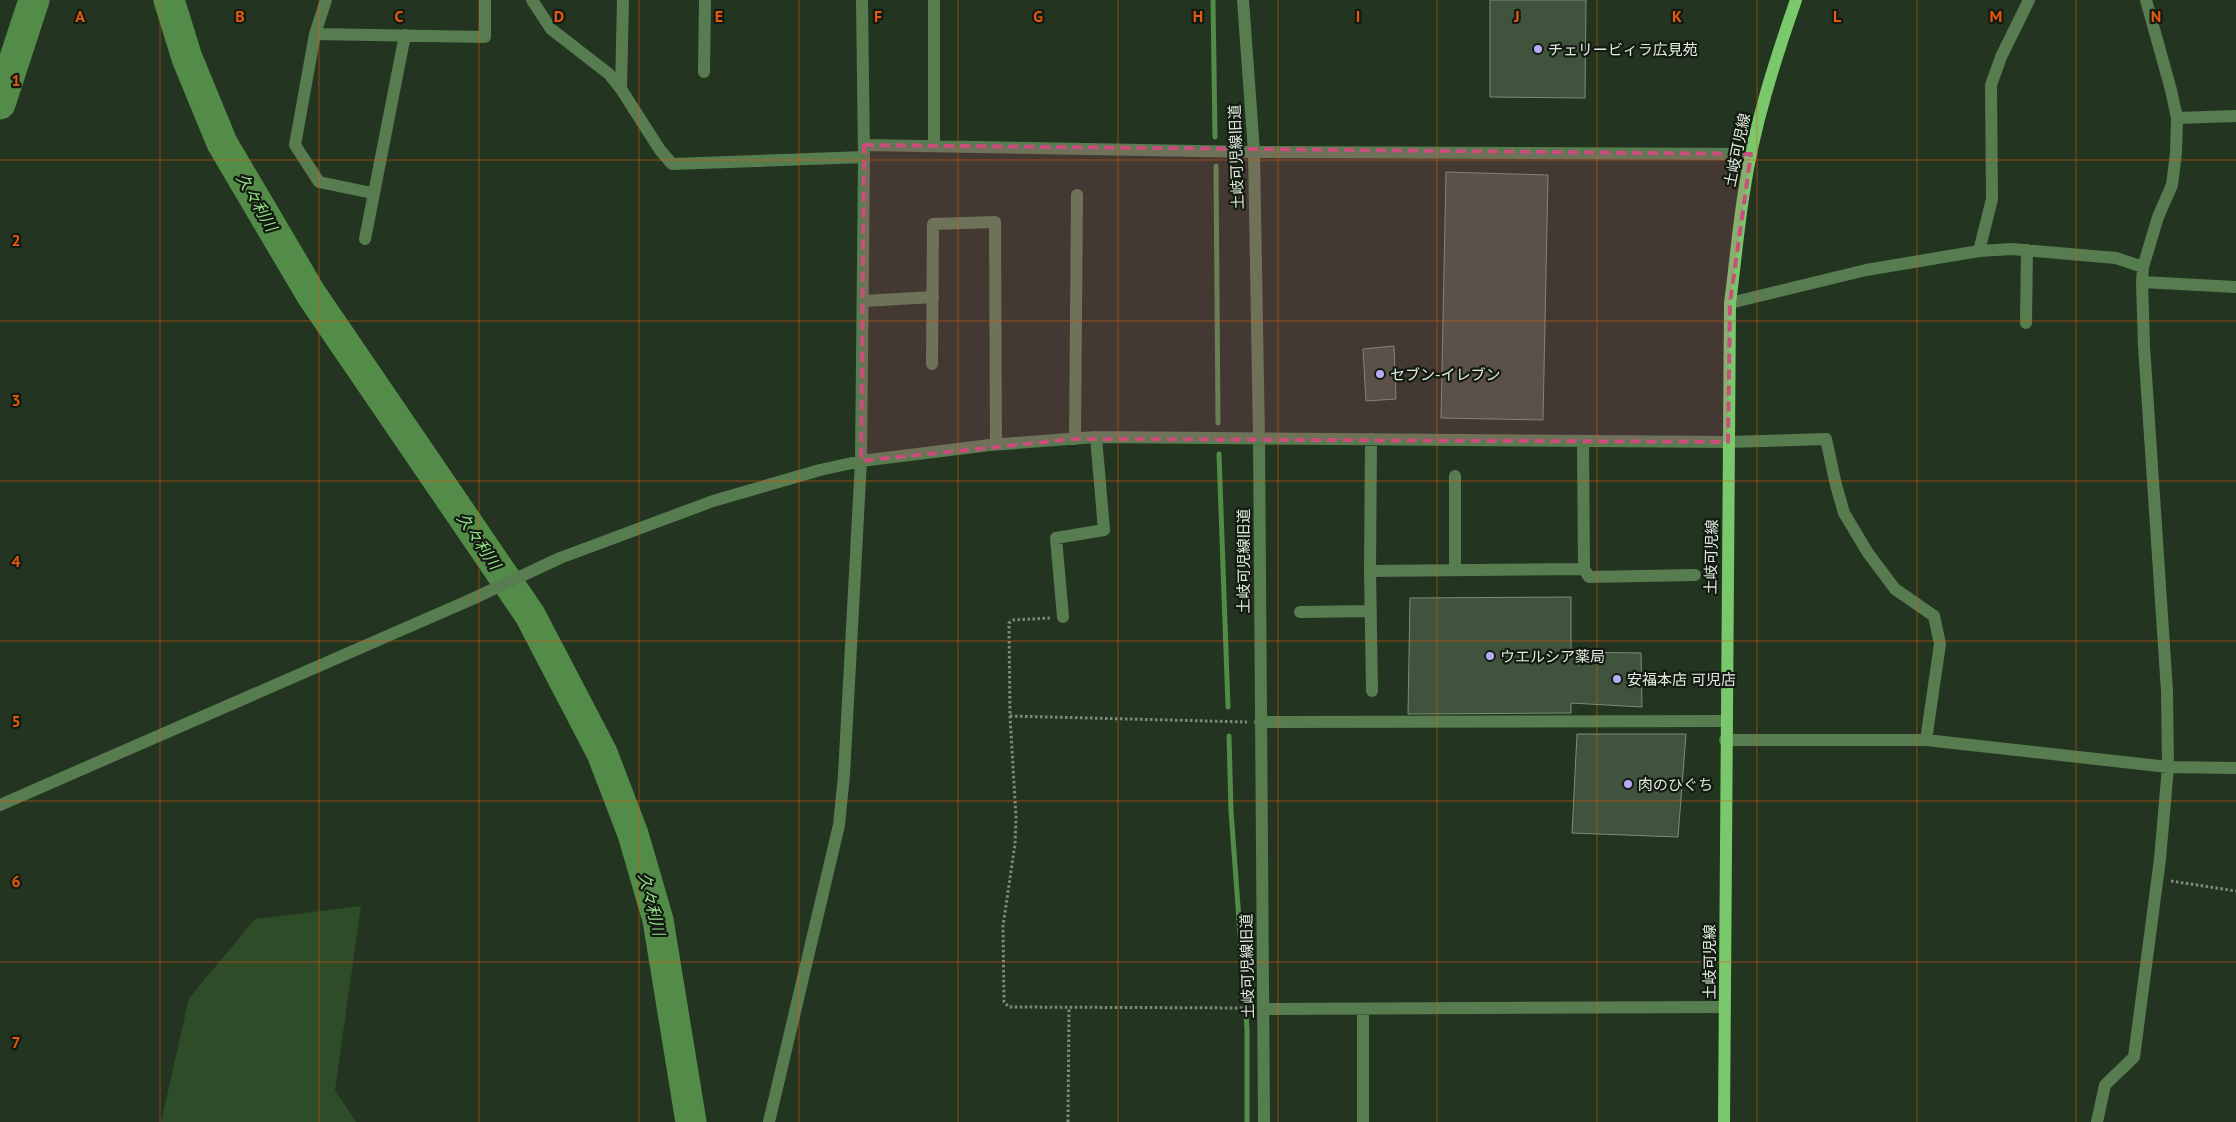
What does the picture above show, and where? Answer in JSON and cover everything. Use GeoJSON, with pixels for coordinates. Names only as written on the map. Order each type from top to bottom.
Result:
{"type":"FeatureCollection","features":[{"type":"Feature","properties":{"kind":"main road","name":"土岐可児線"},"geometry":{"type":"LineString","coordinates":[[1724,1122],[1725,740],[1730,303],[1744,192],[1751,154],[1772,67],[1796,0]]}},
{"type":"Feature","properties":{"kind":"street"},"geometry":{"type":"LineString","coordinates":[[326,0],[315,34],[295,145],[319,182],[372,193]]}},
{"type":"Feature","properties":{"kind":"street"},"geometry":{"type":"LineString","coordinates":[[315,34],[484,37],[486,0]]}},
{"type":"Feature","properties":{"kind":"street"},"geometry":{"type":"LineString","coordinates":[[532,0],[551,30],[609,74],[621,89],[660,150],[672,164],[934,146],[1254,152],[1751,154]]}},
{"type":"Feature","properties":{"kind":"street"},"geometry":{"type":"LineString","coordinates":[[621,89],[622,0]]}},
{"type":"Feature","properties":{"kind":"street"},"geometry":{"type":"LineString","coordinates":[[704,72],[705,0]]}},
{"type":"Feature","properties":{"kind":"street"},"geometry":{"type":"LineString","coordinates":[[769,1122],[839,825],[844,775],[861,461],[864,151],[862,0]]}},
{"type":"Feature","properties":{"kind":"street"},"geometry":{"type":"LineString","coordinates":[[934,0],[934,146]]}},
{"type":"Feature","properties":{"kind":"street","name":"土岐可児線旧道"},"geometry":{"type":"LineString","coordinates":[[1243,0],[1254,152],[1259,438],[1258,1008],[1264,1122]]}},
{"type":"Feature","properties":{"kind":"street"},"geometry":{"type":"LineString","coordinates":[[1979,251],[1992,199],[1990,85],[2001,57],[2030,0]]}},
{"type":"Feature","properties":{"kind":"street"},"geometry":{"type":"LineString","coordinates":[[2097,1122],[2105,1085],[2134,1057],[2158,879],[2168,767],[2167,691],[2142,282],[2143,267],[2158,217],[2172,185],[2176,153],[2177,118],[2146,0]]}},
{"type":"Feature","properties":{"kind":"street"},"geometry":{"type":"LineString","coordinates":[[365,239],[372,193],[405,36]]}},
{"type":"Feature","properties":{"kind":"street"},"geometry":{"type":"LineString","coordinates":[[2177,118],[2236,116]]}},
{"type":"Feature","properties":{"kind":"street"},"geometry":{"type":"LineString","coordinates":[[1075,439],[1077,195]]}},
{"type":"Feature","properties":{"kind":"street"},"geometry":{"type":"LineString","coordinates":[[932,364],[934,224],[995,222],[996,444]]}},
{"type":"Feature","properties":{"kind":"street"},"geometry":{"type":"LineString","coordinates":[[1730,303],[1866,270],[1979,251],[2012,249],[2116,258],[2143,267]]}},
{"type":"Feature","properties":{"kind":"street"},"geometry":{"type":"LineString","coordinates":[[2026,250],[2026,323]]}},
{"type":"Feature","properties":{"kind":"street"},"geometry":{"type":"LineString","coordinates":[[2142,282],[2236,287]]}},
{"type":"Feature","properties":{"kind":"street"},"geometry":{"type":"LineString","coordinates":[[863,301],[933,297]]}},
{"type":"Feature","properties":{"kind":"street"},"geometry":{"type":"LineString","coordinates":[[1063,617],[1056,538],[1104,530],[1096,438]]}},
{"type":"Feature","properties":{"kind":"street"},"geometry":{"type":"LineString","coordinates":[[0,805],[470,600],[560,558],[713,501],[820,470],[861,461],[996,444],[1096,438],[1728,442],[1826,439],[1844,513],[1868,553],[1895,589],[1934,616],[1940,644],[1926,740]]}},
{"type":"Feature","properties":{"kind":"street"},"geometry":{"type":"LineString","coordinates":[[1371,439],[1370,571],[1372,690]]}},
{"type":"Feature","properties":{"kind":"street"},"geometry":{"type":"LineString","coordinates":[[1583,441],[1584,569],[1589,577],[1695,575]]}},
{"type":"Feature","properties":{"kind":"street"},"geometry":{"type":"LineString","coordinates":[[1455,476],[1455,570]]}},
{"type":"Feature","properties":{"kind":"street"},"geometry":{"type":"LineString","coordinates":[[1370,571],[1584,569]]}},
{"type":"Feature","properties":{"kind":"street"},"geometry":{"type":"LineString","coordinates":[[1300,612],[1371,611]]}},
{"type":"Feature","properties":{"kind":"street"},"geometry":{"type":"LineString","coordinates":[[1260,722],[1726,721]]}},
{"type":"Feature","properties":{"kind":"street"},"geometry":{"type":"LineString","coordinates":[[1725,740],[1926,740],[2168,767],[2236,768]]}},
{"type":"Feature","properties":{"kind":"street"},"geometry":{"type":"LineString","coordinates":[[1258,1008],[1725,1007]]}},
{"type":"Feature","properties":{"kind":"street"},"geometry":{"type":"LineString","coordinates":[[1363,1008],[1363,1122]]}},
{"type":"Feature","properties":{"kind":"path"},"geometry":{"type":"LineString","coordinates":[[1063,617],[1013,620],[1009,622],[1010,716],[1016,817],[1015,844],[1003,926],[1004,1002],[1009,1007],[1258,1008]]}},
{"type":"Feature","properties":{"kind":"path"},"geometry":{"type":"LineString","coordinates":[[1010,716],[1260,722]]}},
{"type":"Feature","properties":{"kind":"path"},"geometry":{"type":"LineString","coordinates":[[2158,879],[2236,891]]}},
{"type":"Feature","properties":{"kind":"path"},"geometry":{"type":"LineString","coordinates":[[1068,1122],[1069,1008]]}},
{"type":"Feature","properties":{"kind":"highlighted area"},"geometry":{"type":"Polygon","coordinates":[[[864,145],[1751,154],[1730,303],[1728,442],[1075,439],[861,461],[864,145]]]}},
{"type":"Feature","properties":{"kind":"green space"},"geometry":{"type":"Polygon","coordinates":[[[361,906],[335,1090],[356,1122],[161,1122],[189,998],[255,919],[361,906]]]}},
{"type":"Feature","properties":{"kind":"building","name":"チェリービィラ広見苑"},"geometry":{"type":"Polygon","coordinates":[[[1490,0],[1586,0],[1585,98],[1490,97],[1490,0]]]}},
{"type":"Feature","properties":{"kind":"building"},"geometry":{"type":"Polygon","coordinates":[[[1446,172],[1548,175],[1543,420],[1441,418],[1446,172]]]}},
{"type":"Feature","properties":{"kind":"building","name":"セブン-イレブン"},"geometry":{"type":"Polygon","coordinates":[[[1394,346],[1396,399],[1366,401],[1363,349],[1394,346]]]}},
{"type":"Feature","properties":{"kind":"building","name":"ウエルシア薬局"},"geometry":{"type":"Polygon","coordinates":[[[1571,597],[1571,652],[1641,653],[1642,707],[1571,703],[1571,713],[1408,714],[1410,598],[1571,597]]]}},
{"type":"Feature","properties":{"kind":"building","name":"肉のひぐち"},"geometry":{"type":"Polygon","coordinates":[[[1577,734],[1686,734],[1678,837],[1572,833],[1577,734]]]}},
{"type":"Feature","properties":{"kind":"waterway"},"geometry":{"type":"LineString","coordinates":[[0,104],[34,0]]}},
{"type":"Feature","properties":{"kind":"waterway","name":"久々利川"},"geometry":{"type":"LineString","coordinates":[[169,0],[187,58],[222,143],[311,294],[530,615],[602,753],[633,834],[658,920],[691,1122]]}},
{"type":"Feature","properties":{"kind":"waterway"},"geometry":{"type":"LineString","coordinates":[[1213,0],[1215,137]]}},
{"type":"Feature","properties":{"kind":"waterway"},"geometry":{"type":"LineString","coordinates":[[1216,166],[1218,423]]}},
{"type":"Feature","properties":{"kind":"waterway"},"geometry":{"type":"LineString","coordinates":[[1219,454],[1228,707]]}},
{"type":"Feature","properties":{"kind":"waterway"},"geometry":{"type":"LineString","coordinates":[[1229,736],[1231,811],[1247,1029],[1247,1122]]}},
{"type":"Feature","properties":{"kind":"place","name":"チェリービィラ広見苑"},"geometry":{"type":"Point","coordinates":[1538,49]}},
{"type":"Feature","properties":{"kind":"place","name":"セブン-イレブン"},"geometry":{"type":"Point","coordinates":[1380,374]}},
{"type":"Feature","properties":{"kind":"place","name":"ウエルシア薬局"},"geometry":{"type":"Point","coordinates":[1490,656]}},
{"type":"Feature","properties":{"kind":"place","name":"安福本店 可児店"},"geometry":{"type":"Point","coordinates":[1617,679]}},
{"type":"Feature","properties":{"kind":"place","name":"肉のひぐち"},"geometry":{"type":"Point","coordinates":[1628,784]}}]}
